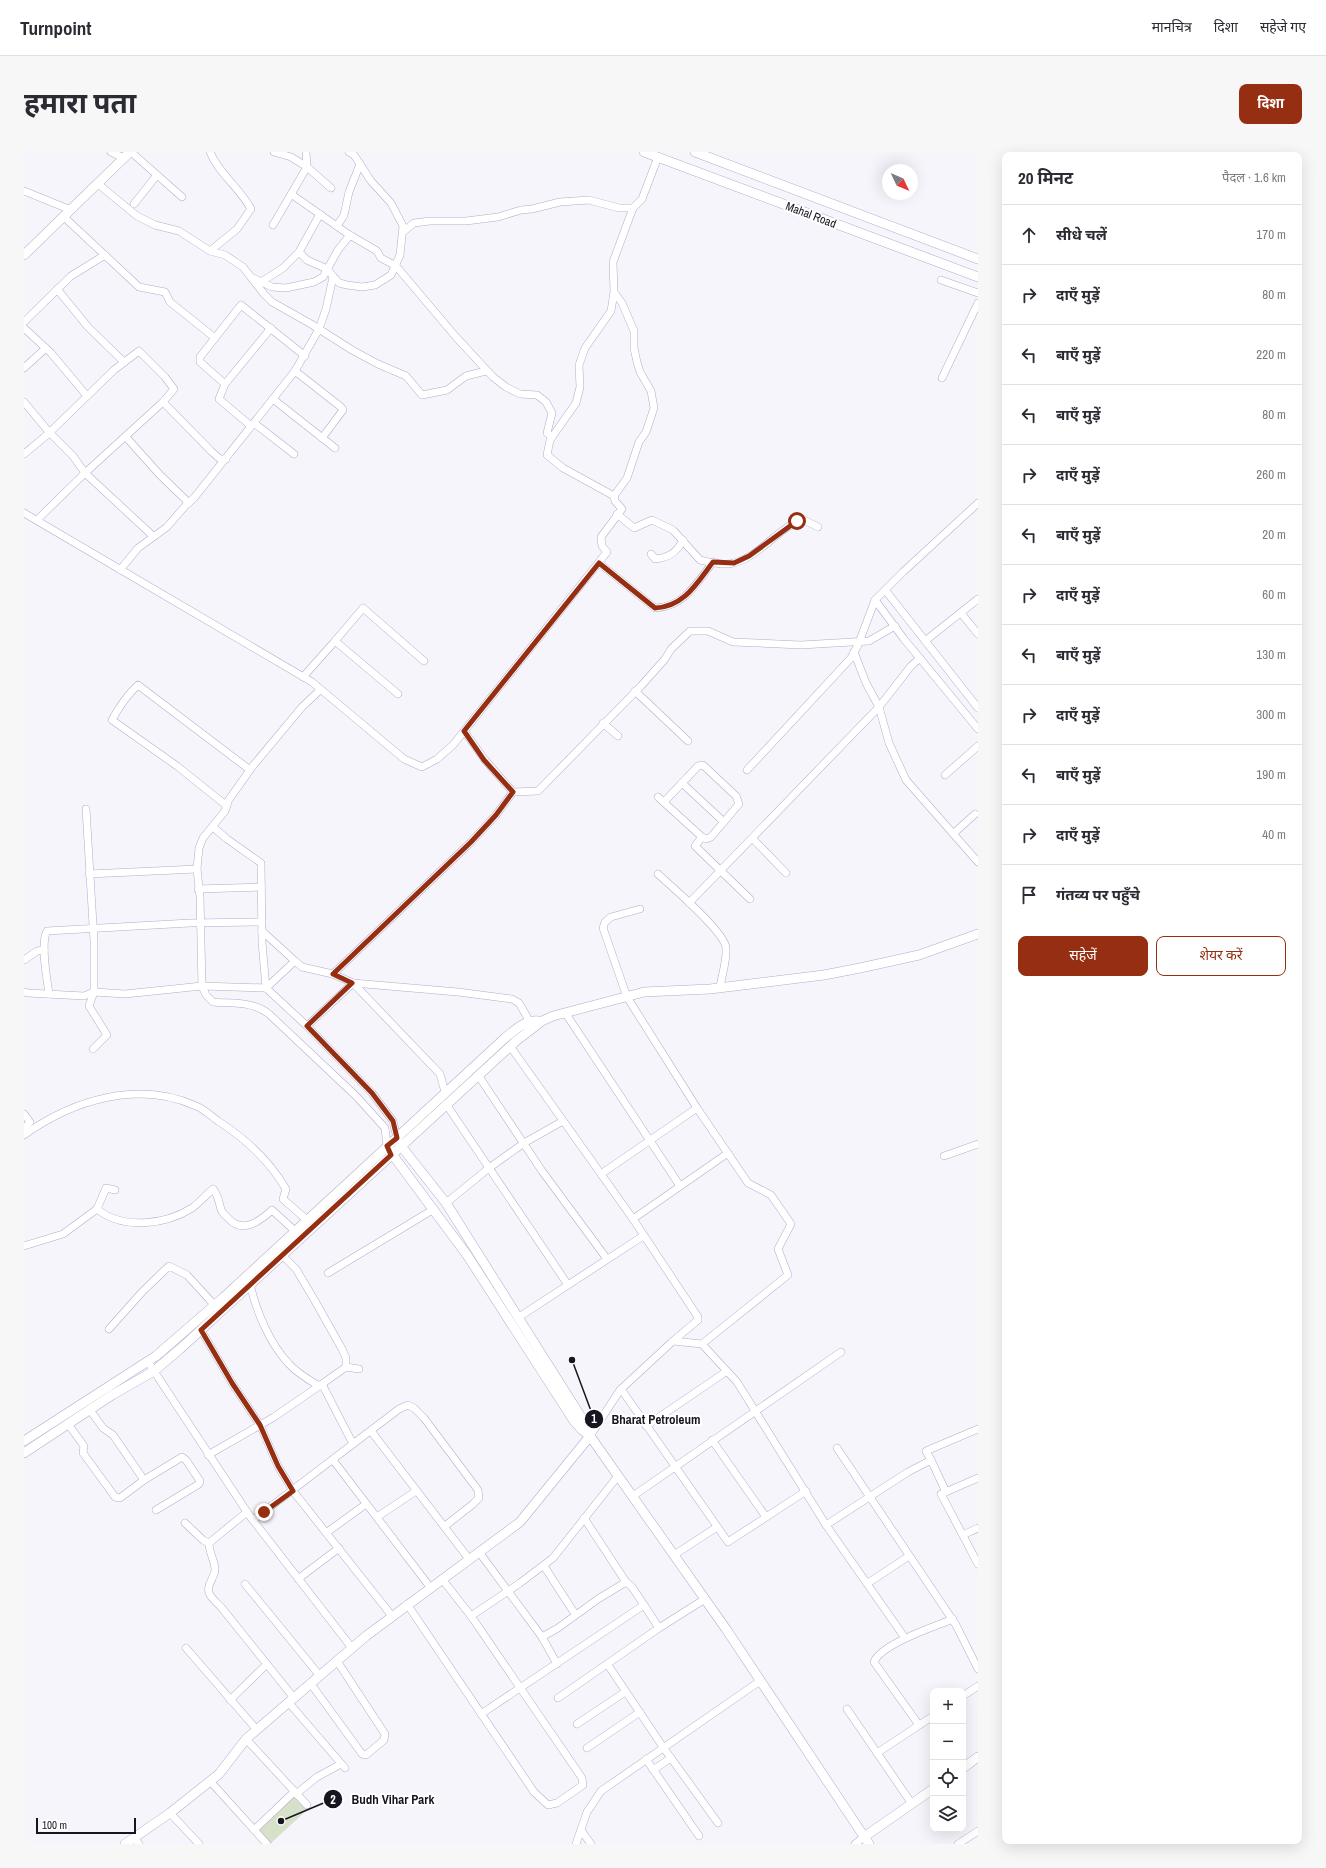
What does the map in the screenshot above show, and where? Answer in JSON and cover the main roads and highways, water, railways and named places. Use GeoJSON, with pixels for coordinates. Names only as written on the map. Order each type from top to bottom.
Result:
{"type":"FeatureCollection","features":[{"type":"Feature","properties":{"kind":"place","name":"Bharat Petroleum"},"geometry":{"type":"Point","coordinates":[572,1360]}},
{"type":"Feature","properties":{"kind":"place","name":"Budh Vihar Park"},"geometry":{"type":"Point","coordinates":[281,1821]}}]}
